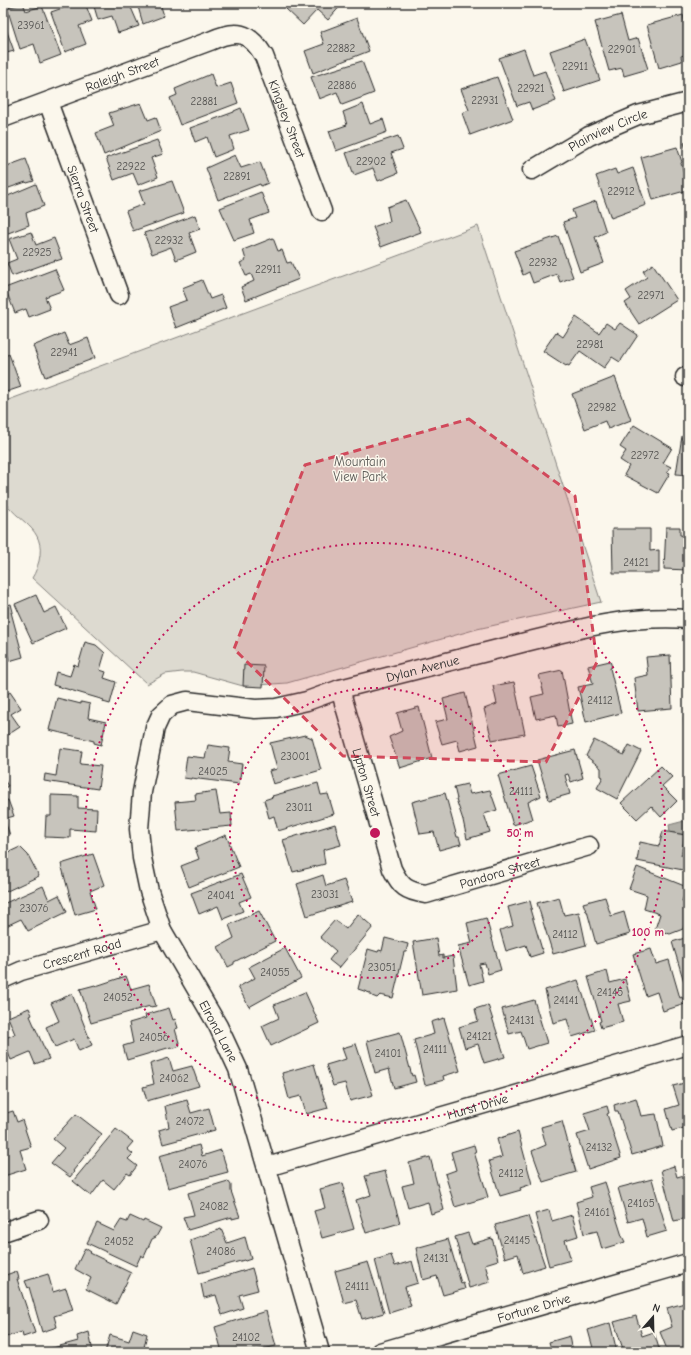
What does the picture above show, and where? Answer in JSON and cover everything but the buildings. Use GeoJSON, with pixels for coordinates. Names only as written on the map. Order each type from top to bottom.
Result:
{"type":"FeatureCollection","features":[{"type":"Feature","properties":{"kind":"street","name":"Raleigh Street"},"geometry":{"type":"LineString","coordinates":[[3,118],[226,34],[242,34]]}},
{"type":"Feature","properties":{"kind":"street","name":"Kingsley Street"},"geometry":{"type":"LineString","coordinates":[[242,34],[256,43],[264,56],[322,211]]}},
{"type":"Feature","properties":{"kind":"street","name":"Sierra Street"},"geometry":{"type":"LineString","coordinates":[[48,102],[119,295]]}},
{"type":"Feature","properties":{"kind":"street","name":"Plainview Circle"},"geometry":{"type":"LineString","coordinates":[[532,170],[589,136],[638,115],[688,102]]}},
{"type":"Feature","properties":{"kind":"street","name":"Dylan Avenue"},"geometry":{"type":"LineString","coordinates":[[161,715],[172,704],[188,701],[255,709],[276,708],[576,629],[617,621],[660,617],[688,619]]}},
{"type":"Feature","properties":{"kind":"street","name":"Lipton Street"},"geometry":{"type":"LineString","coordinates":[[340,690],[392,869],[398,881],[410,892]]}},
{"type":"Feature","properties":{"kind":"street","name":"Elrond Lane"},"geometry":{"type":"LineString","coordinates":[[161,715],[155,728],[146,769],[138,829],[149,891],[162,930],[218,1026],[238,1069],[320,1352]]}},
{"type":"Feature","properties":{"kind":"street","name":"Pandora Street"},"geometry":{"type":"LineString","coordinates":[[410,892],[426,894],[589,846]]}},
{"type":"Feature","properties":{"kind":"street","name":"Crescent Road"},"geometry":{"type":"LineString","coordinates":[[3,979],[21,971],[162,930]]}},
{"type":"Feature","properties":{"kind":"street","name":"Hurst Drive"},"geometry":{"type":"LineString","coordinates":[[267,1167],[688,1045]]}},
{"type":"Feature","properties":{"kind":"street"},"geometry":{"type":"LineString","coordinates":[[3,1232],[39,1220]]}},
{"type":"Feature","properties":{"kind":"street","name":"Fortune Drive"},"geometry":{"type":"LineString","coordinates":[[380,1352],[688,1264]]}},
{"type":"Feature","properties":{"kind":"highlighted area"},"geometry":{"type":"Polygon","coordinates":[[[469,419],[575,496],[597,662],[546,762],[343,756],[234,649],[305,465],[469,419]]]}},
{"type":"Feature","properties":{"kind":"green space","name":"Mountain View Park"},"geometry":{"type":"Polygon","coordinates":[[[478,226],[601,602],[477,629],[287,683],[243,686],[193,672],[182,672],[165,674],[147,684],[32,578],[39,561],[39,540],[35,532],[15,513],[3,498],[3,402],[478,226]]]}},
{"type":"Feature","properties":{"kind":"shaded area"},"geometry":{"type":"Polygon","coordinates":[[[688,820],[688,835],[670,832],[669,825],[688,820]]]}}]}
